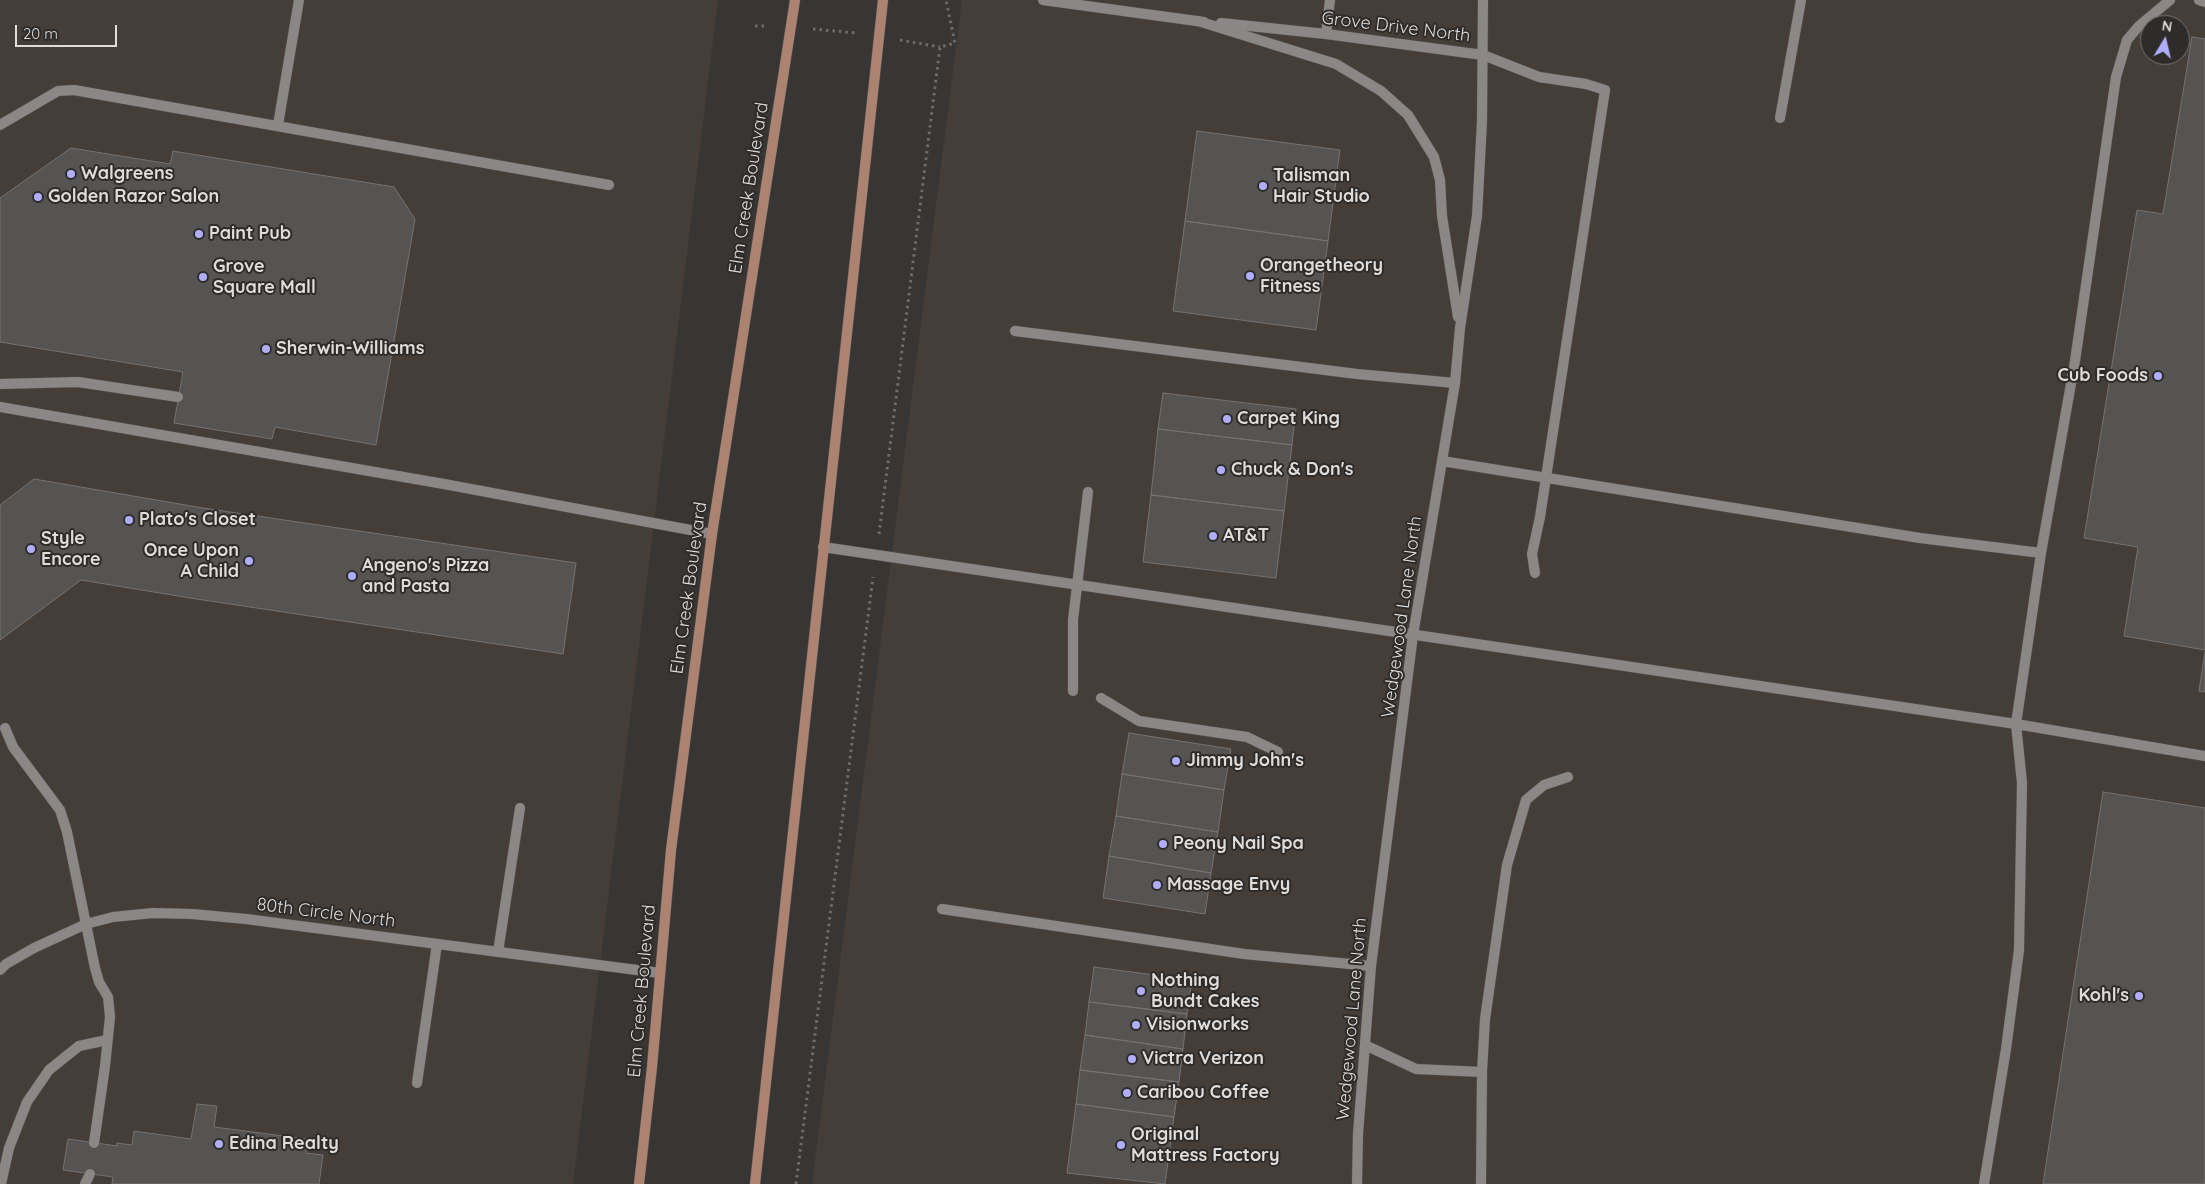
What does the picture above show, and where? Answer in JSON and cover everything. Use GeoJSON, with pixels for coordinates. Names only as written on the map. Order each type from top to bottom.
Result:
{"type":"FeatureCollection","features":[{"type":"Feature","properties":{"kind":"main road","name":"Elm Creek Boulevard"},"geometry":{"type":"LineString","coordinates":[[639,1184],[652,1067],[671,850],[712,534],[795,0]]}},
{"type":"Feature","properties":{"kind":"main road"},"geometry":{"type":"LineString","coordinates":[[755,1184],[883,0]]}},
{"type":"Feature","properties":{"kind":"street"},"geometry":{"type":"LineString","coordinates":[[278,125],[300,0]]}},
{"type":"Feature","properties":{"kind":"street","name":"Grove Drive North"},"geometry":{"type":"LineString","coordinates":[[1043,0],[1198,21],[1326,34],[1483,55],[1483,0]]}},
{"type":"Feature","properties":{"kind":"street"},"geometry":{"type":"LineString","coordinates":[[1326,34],[1330,0]]}},
{"type":"Feature","properties":{"kind":"street"},"geometry":{"type":"LineString","coordinates":[[1780,118],[1801,0]]}},
{"type":"Feature","properties":{"kind":"street"},"geometry":{"type":"LineString","coordinates":[[1984,1184],[2006,1049],[2018,950],[2022,783],[2016,724],[2041,554],[2074,360],[2116,77],[2127,40],[2138,26],[2170,0]]}},
{"type":"Feature","properties":{"kind":"street"},"geometry":{"type":"LineString","coordinates":[[2199,0],[2205,2]]}},
{"type":"Feature","properties":{"kind":"street"},"geometry":{"type":"LineString","coordinates":[[1198,21],[1336,64],[1381,91],[1408,115],[1434,157],[1440,180],[1442,216],[1460,328]]}},
{"type":"Feature","properties":{"kind":"street"},"geometry":{"type":"LineString","coordinates":[[1483,55],[1539,77],[1586,84],[1605,90],[1546,478],[1532,554],[1535,573]]}},
{"type":"Feature","properties":{"kind":"street","name":"Wedgewood Lane North"},"geometry":{"type":"LineString","coordinates":[[1357,1184],[1358,1134],[1371,966],[1413,634],[1455,383],[1460,328],[1477,216],[1483,55]]}},
{"type":"Feature","properties":{"kind":"street"},"geometry":{"type":"LineString","coordinates":[[0,125],[58,91],[74,90],[609,185]]}},
{"type":"Feature","properties":{"kind":"street"},"geometry":{"type":"LineString","coordinates":[[1015,331],[1357,374],[1455,383]]}},
{"type":"Feature","properties":{"kind":"street"},"geometry":{"type":"LineString","coordinates":[[0,384],[78,382],[178,397]]}},
{"type":"Feature","properties":{"kind":"street"},"geometry":{"type":"LineString","coordinates":[[0,407],[444,484],[712,534]]}},
{"type":"Feature","properties":{"kind":"street"},"geometry":{"type":"LineString","coordinates":[[1442,461],[1920,538],[2041,554]]}},
{"type":"Feature","properties":{"kind":"street"},"geometry":{"type":"LineString","coordinates":[[1073,691],[1073,620],[1088,492]]}},
{"type":"Feature","properties":{"kind":"street"},"geometry":{"type":"LineString","coordinates":[[824,547],[2016,724],[2205,756]]}},
{"type":"Feature","properties":{"kind":"street"},"geometry":{"type":"LineString","coordinates":[[1101,698],[1139,721],[1247,738],[1278,752]]}},
{"type":"Feature","properties":{"kind":"street"},"geometry":{"type":"LineString","coordinates":[[5,728],[13,747],[60,810],[99,982],[108,997],[110,1017],[94,1143]]}},
{"type":"Feature","properties":{"kind":"street"},"geometry":{"type":"LineString","coordinates":[[1481,1184],[1482,1072],[1485,1019],[1507,865],[1526,800],[1544,784],[1568,777]]}},
{"type":"Feature","properties":{"kind":"street"},"geometry":{"type":"LineString","coordinates":[[498,952],[520,808]]}},
{"type":"Feature","properties":{"kind":"street"},"geometry":{"type":"LineString","coordinates":[[942,909],[1244,954],[1371,966]]}},
{"type":"Feature","properties":{"kind":"street","name":"80th Circle North"},"geometry":{"type":"LineString","coordinates":[[2,964],[86,924],[113,916],[153,913],[192,914],[660,973]]}},
{"type":"Feature","properties":{"kind":"street"},"geometry":{"type":"LineString","coordinates":[[418,1083],[437,944]]}},
{"type":"Feature","properties":{"kind":"street"},"geometry":{"type":"LineString","coordinates":[[1,1184],[9,1148],[26,1102],[49,1070],[79,1046],[107,1040]]}},
{"type":"Feature","properties":{"kind":"street"},"geometry":{"type":"LineString","coordinates":[[1365,1045],[1416,1069],[1482,1072]]}},
{"type":"Feature","properties":{"kind":"street"},"geometry":{"type":"LineString","coordinates":[[85,1184],[90,1174]]}},
{"type":"Feature","properties":{"kind":"path"},"geometry":{"type":"LineString","coordinates":[[946,0],[954,44]]}},
{"type":"Feature","properties":{"kind":"path"},"geometry":{"type":"LineString","coordinates":[[756,26],[790,27],[879,36],[940,47]]}},
{"type":"Feature","properties":{"kind":"path"},"geometry":{"type":"LineString","coordinates":[[796,1184],[803,1124]]}},
{"type":"Feature","properties":{"kind":"shaded area"},"geometry":{"type":"Polygon","coordinates":[[[0,0],[718,0],[573,1184],[0,1184],[0,0]]]}},
{"type":"Feature","properties":{"kind":"shaded area"},"geometry":{"type":"Polygon","coordinates":[[[962,0],[2205,0],[2205,1184],[812,1184],[962,0]]]}},
{"type":"Feature","properties":{"kind":"building","name":"Cub Foods"},"geometry":{"type":"Polygon","coordinates":[[[2192,37],[2205,39],[2205,650],[2124,636],[2138,547],[2084,538],[2137,210],[2163,214],[2187,65],[2190,65],[2192,37]]]}},
{"type":"Feature","properties":{"kind":"building","name":"Talisman Hair Studio"},"geometry":{"type":"Polygon","coordinates":[[[1197,131],[1340,150],[1328,241],[1185,221],[1197,131]]]}},
{"type":"Feature","properties":{"kind":"building","name":"Grove Square Mall"},"geometry":{"type":"Polygon","coordinates":[[[71,148],[170,164],[173,151],[394,187],[415,219],[376,445],[275,427],[272,439],[174,423],[183,372],[0,342],[0,198],[71,148]]]}},
{"type":"Feature","properties":{"kind":"building","name":"Orangetheory Fitness"},"geometry":{"type":"Polygon","coordinates":[[[1185,221],[1328,241],[1316,330],[1173,311],[1185,221]]]}},
{"type":"Feature","properties":{"kind":"building","name":"Carpet King"},"geometry":{"type":"Polygon","coordinates":[[[1163,393],[1296,409],[1292,445],[1158,429],[1163,393]]]}},
{"type":"Feature","properties":{"kind":"building","name":"Chuck & Don's"},"geometry":{"type":"Polygon","coordinates":[[[1158,429],[1292,445],[1284,511],[1151,495],[1158,429]]]}},
{"type":"Feature","properties":{"kind":"building"},"geometry":{"type":"Polygon","coordinates":[[[34,479],[203,508],[576,563],[563,654],[81,580],[0,640],[0,505],[34,479]]]}},
{"type":"Feature","properties":{"kind":"building","name":"AT&T"},"geometry":{"type":"Polygon","coordinates":[[[1151,495],[1284,511],[1276,578],[1143,562],[1151,495]]]}},
{"type":"Feature","properties":{"kind":"building"},"geometry":{"type":"Polygon","coordinates":[[[2205,652],[2205,692],[2199,691],[2205,652]]]}},
{"type":"Feature","properties":{"kind":"building","name":"Jimmy John's"},"geometry":{"type":"Polygon","coordinates":[[[1129,733],[1231,749],[1224,790],[1122,774],[1129,733]]]}},
{"type":"Feature","properties":{"kind":"building"},"geometry":{"type":"Polygon","coordinates":[[[1122,774],[1224,790],[1218,832],[1116,816],[1122,774]]]}},
{"type":"Feature","properties":{"kind":"building","name":"Kohl's"},"geometry":{"type":"Polygon","coordinates":[[[2103,792],[2205,808],[2205,1184],[2043,1184],[2103,792]]]}},
{"type":"Feature","properties":{"kind":"building","name":"Peony Nail Spa"},"geometry":{"type":"Polygon","coordinates":[[[1116,816],[1218,832],[1211,873],[1109,856],[1116,816]]]}},
{"type":"Feature","properties":{"kind":"building","name":"Massage Envy"},"geometry":{"type":"Polygon","coordinates":[[[1109,856],[1211,873],[1205,914],[1103,898],[1109,856]]]}},
{"type":"Feature","properties":{"kind":"building","name":"Nothing Bundt Cakes"},"geometry":{"type":"Polygon","coordinates":[[[1094,967],[1192,980],[1187,1014],[1089,1002],[1094,967]]]}},
{"type":"Feature","properties":{"kind":"building","name":"Visionworks"},"geometry":{"type":"Polygon","coordinates":[[[1089,1002],[1187,1014],[1183,1049],[1085,1035],[1089,1002]]]}},
{"type":"Feature","properties":{"kind":"building","name":"Victra Verizon"},"geometry":{"type":"Polygon","coordinates":[[[1085,1035],[1183,1049],[1179,1082],[1080,1070],[1085,1035]]]}},
{"type":"Feature","properties":{"kind":"building","name":"Caribou Coffee"},"geometry":{"type":"Polygon","coordinates":[[[1080,1070],[1179,1082],[1174,1117],[1076,1104],[1080,1070]]]}},
{"type":"Feature","properties":{"kind":"building","name":"Edina Realty"},"geometry":{"type":"Polygon","coordinates":[[[197,1104],[217,1106],[214,1127],[307,1139],[306,1153],[323,1155],[319,1184],[112,1184],[113,1177],[63,1170],[68,1139],[117,1146],[117,1143],[132,1145],[134,1131],[191,1139],[197,1104]]]}},
{"type":"Feature","properties":{"kind":"building","name":"Original Mattress Factory"},"geometry":{"type":"Polygon","coordinates":[[[1076,1104],[1174,1117],[1165,1184],[1067,1173],[1076,1104]]]}},
{"type":"Feature","properties":{"kind":"place","name":"Walgreens"},"geometry":{"type":"Point","coordinates":[71,174]}},
{"type":"Feature","properties":{"kind":"place","name":"Talisman Hair Studio"},"geometry":{"type":"Point","coordinates":[1263,186]}},
{"type":"Feature","properties":{"kind":"place","name":"Golden Razor Salon"},"geometry":{"type":"Point","coordinates":[38,197]}},
{"type":"Feature","properties":{"kind":"place","name":"Paint Pub"},"geometry":{"type":"Point","coordinates":[199,234]}},
{"type":"Feature","properties":{"kind":"place","name":"Orangetheory Fitness"},"geometry":{"type":"Point","coordinates":[1250,276]}},
{"type":"Feature","properties":{"kind":"place","name":"Grove Square Mall"},"geometry":{"type":"Point","coordinates":[203,277]}},
{"type":"Feature","properties":{"kind":"place","name":"Sherwin-Williams"},"geometry":{"type":"Point","coordinates":[266,349]}},
{"type":"Feature","properties":{"kind":"place","name":"Cub Foods"},"geometry":{"type":"Point","coordinates":[2158,376]}},
{"type":"Feature","properties":{"kind":"place","name":"Carpet King"},"geometry":{"type":"Point","coordinates":[1227,419]}},
{"type":"Feature","properties":{"kind":"place","name":"Chuck & Don's"},"geometry":{"type":"Point","coordinates":[1221,470]}},
{"type":"Feature","properties":{"kind":"place","name":"Plato's Closet"},"geometry":{"type":"Point","coordinates":[129,520]}},
{"type":"Feature","properties":{"kind":"place","name":"AT&T"},"geometry":{"type":"Point","coordinates":[1213,536]}},
{"type":"Feature","properties":{"kind":"place","name":"Style Encore"},"geometry":{"type":"Point","coordinates":[31,549]}},
{"type":"Feature","properties":{"kind":"place","name":"Once Upon A Child"},"geometry":{"type":"Point","coordinates":[249,561]}},
{"type":"Feature","properties":{"kind":"place","name":"Angeno's Pizza and Pasta"},"geometry":{"type":"Point","coordinates":[352,576]}},
{"type":"Feature","properties":{"kind":"place","name":"Jimmy John's"},"geometry":{"type":"Point","coordinates":[1176,761]}},
{"type":"Feature","properties":{"kind":"place","name":"Peony Nail Spa"},"geometry":{"type":"Point","coordinates":[1163,844]}},
{"type":"Feature","properties":{"kind":"place","name":"Massage Envy"},"geometry":{"type":"Point","coordinates":[1157,885]}},
{"type":"Feature","properties":{"kind":"place","name":"Nothing Bundt Cakes"},"geometry":{"type":"Point","coordinates":[1141,991]}},
{"type":"Feature","properties":{"kind":"place","name":"Kohl's"},"geometry":{"type":"Point","coordinates":[2139,996]}},
{"type":"Feature","properties":{"kind":"place","name":"Visionworks"},"geometry":{"type":"Point","coordinates":[1136,1025]}},
{"type":"Feature","properties":{"kind":"place","name":"Victra Verizon"},"geometry":{"type":"Point","coordinates":[1132,1059]}},
{"type":"Feature","properties":{"kind":"place","name":"Caribou Coffee"},"geometry":{"type":"Point","coordinates":[1127,1093]}},
{"type":"Feature","properties":{"kind":"place","name":"Edina Realty"},"geometry":{"type":"Point","coordinates":[219,1144]}},
{"type":"Feature","properties":{"kind":"place","name":"Original Mattress Factory"},"geometry":{"type":"Point","coordinates":[1121,1145]}}]}
